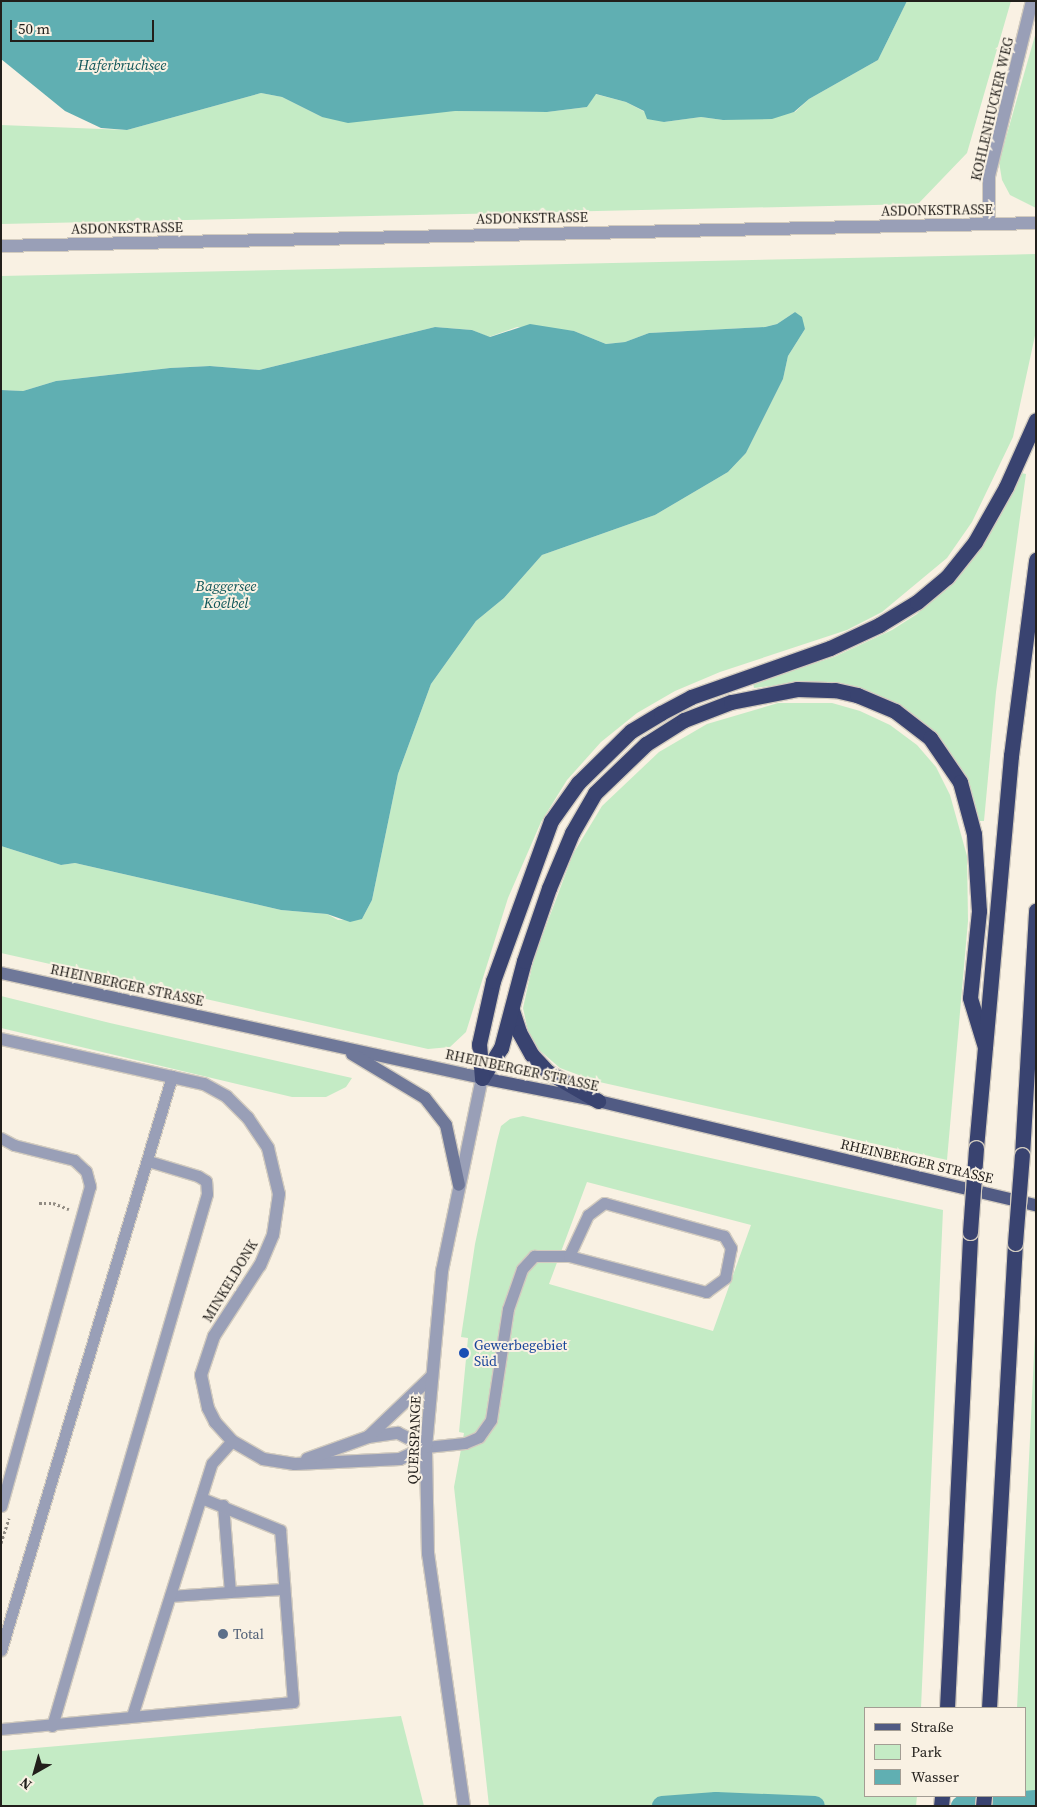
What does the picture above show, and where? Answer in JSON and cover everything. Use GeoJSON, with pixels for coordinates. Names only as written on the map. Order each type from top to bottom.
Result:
{"type":"FeatureCollection","features":[{"type":"Feature","properties":{"kind":"highway"},"geometry":{"type":"LineString","coordinates":[[482,1078],[479,1044],[493,981],[551,821],[578,783],[631,731],[661,712],[691,697],[830,648],[879,626],[917,602],[947,577],[975,542],[1006,487],[1036,420]]}},
{"type":"Feature","properties":{"kind":"highway"},"geometry":{"type":"LineString","coordinates":[[947,1707],[970,1232],[976,1148],[1011,756],[1036,560]]}},
{"type":"Feature","properties":{"kind":"highway"},"geometry":{"type":"LineString","coordinates":[[482,1078],[501,1048],[524,960],[572,833],[596,793],[620,766],[646,744],[684,720],[731,702],[797,689],[835,690],[876,702],[913,723],[930,738],[960,782],[974,834],[978,894],[970,998],[985,1047]]}},
{"type":"Feature","properties":{"kind":"highway"},"geometry":{"type":"LineString","coordinates":[[989,1707],[1015,1243],[1033,987],[1036,910]]}},
{"type":"Feature","properties":{"kind":"highway"},"geometry":{"type":"LineString","coordinates":[[512,1010],[519,1032],[532,1055],[548,1072],[598,1101]]}},
{"type":"Feature","properties":{"kind":"main road","name":"RHEINBERGER STRASSE"},"geometry":{"type":"LineString","coordinates":[[1,973],[482,1078],[598,1101],[1036,1204]]}},
{"type":"Feature","properties":{"kind":"main road"},"geometry":{"type":"LineString","coordinates":[[343,1048],[425,1098],[446,1124],[459,1185]]}},
{"type":"Feature","properties":{"kind":"street","name":"KOHLENHUCKER WEG"},"geometry":{"type":"LineString","coordinates":[[989,224],[990,176],[1032,1]]}},
{"type":"Feature","properties":{"kind":"street","name":"ASDONKSTRASSE"},"geometry":{"type":"LineString","coordinates":[[1,246],[1036,223]]}},
{"type":"Feature","properties":{"kind":"street","name":"MINKELDONK"},"geometry":{"type":"LineString","coordinates":[[1,1039],[204,1084],[227,1097],[253,1126],[268,1148],[276,1172],[278,1213],[273,1236],[260,1265],[214,1336],[201,1375],[208,1408],[215,1422],[232,1441],[263,1460],[295,1464],[400,1459],[426,1447]]}},
{"type":"Feature","properties":{"kind":"street","name":"QUERSPANGE"},"geometry":{"type":"LineString","coordinates":[[464,1806],[457,1770],[428,1554],[426,1447],[442,1271],[482,1078]]}},
{"type":"Feature","properties":{"kind":"street"},"geometry":{"type":"LineString","coordinates":[[368,1437],[432,1376]]}},
{"type":"Feature","properties":{"kind":"street","name":"MINKELDONK"},"geometry":{"type":"LineString","coordinates":[[295,1464],[368,1437],[398,1433],[426,1447]]}},
{"type":"Feature","properties":{"kind":"lane"},"geometry":{"type":"LineString","coordinates":[[1,1650],[172,1076]]}},
{"type":"Feature","properties":{"kind":"lane"},"geometry":{"type":"LineString","coordinates":[[1,1138],[14,1145],[74,1160],[86,1170],[90,1186],[1,1506]]}},
{"type":"Feature","properties":{"kind":"lane"},"geometry":{"type":"LineString","coordinates":[[52,1726],[207,1194],[206,1181],[198,1176],[148,1161]]}},
{"type":"Feature","properties":{"kind":"lane"},"geometry":{"type":"LineString","coordinates":[[426,1447],[465,1443],[479,1437],[492,1420],[508,1309],[522,1270],[534,1256],[568,1256],[706,1292],[725,1278],[732,1248],[724,1236],[604,1203],[588,1215],[568,1256]]}},
{"type":"Feature","properties":{"kind":"lane"},"geometry":{"type":"LineString","coordinates":[[132,1716],[212,1464],[232,1441]]}},
{"type":"Feature","properties":{"kind":"lane"},"geometry":{"type":"LineString","coordinates":[[1,1729],[52,1726],[132,1716],[293,1702],[280,1530],[223,1505],[201,1498]]}},
{"type":"Feature","properties":{"kind":"lane"},"geometry":{"type":"LineString","coordinates":[[223,1505],[230,1592]]}},
{"type":"Feature","properties":{"kind":"lane"},"geometry":{"type":"LineString","coordinates":[[170,1596],[284,1589]]}},
{"type":"Feature","properties":{"kind":"green space"},"geometry":{"type":"Polygon","coordinates":[[[907,1],[1011,1],[967,153],[918,204],[1,224],[1,125],[127,130],[261,93],[282,97],[322,117],[455,111],[547,112],[587,107],[595,94],[626,102],[664,122],[701,117],[723,120],[795,112],[809,99],[878,60],[907,1]]]}},
{"type":"Feature","properties":{"kind":"green space"},"geometry":{"type":"Polygon","coordinates":[[[1036,32],[1036,208],[1010,195],[1002,180],[999,162],[1036,32]]]}},
{"type":"Feature","properties":{"kind":"green space"},"geometry":{"type":"Polygon","coordinates":[[[1036,254],[1036,331],[1013,437],[972,522],[947,558],[882,612],[847,630],[720,672],[675,691],[637,713],[601,742],[567,780],[541,822],[508,898],[466,1032],[450,1047],[428,1049],[1,953],[1,846],[61,865],[75,863],[281,910],[327,914],[338,920],[362,919],[372,900],[398,774],[431,684],[476,621],[504,598],[542,555],[655,515],[728,472],[746,453],[783,379],[788,356],[805,329],[795,312],[777,324],[765,327],[649,333],[625,342],[606,344],[574,331],[517,327],[489,337],[472,330],[435,327],[259,370],[210,366],[170,368],[56,381],[23,391],[1,390],[1,276],[1036,254]]]}},
{"type":"Feature","properties":{"kind":"green space"},"geometry":{"type":"Polygon","coordinates":[[[1021,473],[1026,474],[996,692],[984,821],[980,821],[966,780],[953,758],[920,721],[807,682],[754,688],[753,683],[834,657],[892,630],[917,614],[982,547],[1021,473]]]}},
{"type":"Feature","properties":{"kind":"green space"},"geometry":{"type":"Polygon","coordinates":[[[778,703],[832,703],[860,711],[890,725],[917,745],[936,767],[950,795],[967,856],[968,921],[947,1160],[595,1081],[560,1068],[538,1049],[529,1036],[523,1008],[534,958],[573,854],[602,806],[659,752],[707,724],[778,703]]]}},
{"type":"Feature","properties":{"kind":"green space"},"geometry":{"type":"Polygon","coordinates":[[[1,996],[352,1078],[346,1087],[326,1097],[292,1097],[1,1028],[1,996]]]}},
{"type":"Feature","properties":{"kind":"green space"},"geometry":{"type":"Polygon","coordinates":[[[523,1116],[943,1210],[921,1707],[864,1707],[864,1797],[917,1797],[916,1806],[489,1806],[454,1487],[464,1433],[459,1432],[468,1338],[461,1337],[475,1244],[501,1126],[510,1119],[523,1116]],[[587,1182],[549,1284],[713,1331],[751,1225],[587,1182]]]}},
{"type":"Feature","properties":{"kind":"green space"},"geometry":{"type":"Polygon","coordinates":[[[1036,1313],[1036,1806],[1012,1806],[1013,1797],[1027,1797],[1027,1707],[1017,1707],[1036,1313]]]}},
{"type":"Feature","properties":{"kind":"green space"},"geometry":{"type":"Polygon","coordinates":[[[401,1716],[424,1806],[1,1806],[1,1751],[401,1716]]]}},
{"type":"Feature","properties":{"kind":"water","name":"Haferbruchsee"},"geometry":{"type":"Polygon","coordinates":[[[1,1],[907,1],[878,60],[809,99],[794,112],[772,119],[723,120],[701,117],[664,122],[647,119],[644,111],[626,102],[596,94],[587,107],[547,112],[455,111],[348,123],[322,117],[282,97],[261,93],[127,130],[101,128],[65,111],[1,59],[1,1]]]}},
{"type":"Feature","properties":{"kind":"water","name":"Baggersee Koelbel"},"geometry":{"type":"Polygon","coordinates":[[[795,312],[802,317],[805,329],[788,356],[783,379],[746,453],[728,472],[655,515],[542,555],[504,598],[476,621],[431,684],[398,774],[372,900],[362,919],[350,922],[327,914],[281,910],[75,863],[61,865],[1,846],[1,390],[23,391],[56,381],[170,368],[210,366],[259,370],[435,327],[472,330],[490,337],[530,324],[574,331],[606,344],[625,342],[649,333],[765,327],[777,324],[795,312]]]}},
{"type":"Feature","properties":{"kind":"waterway"},"geometry":{"type":"LineString","coordinates":[[961,1806],[1036,1800]]}},
{"type":"Feature","properties":{"kind":"waterway"},"geometry":{"type":"LineString","coordinates":[[662,1806],[716,1802],[815,1806]]}},
{"type":"Feature","properties":{"kind":"place","name":"Gewerbegebiet Süd"},"geometry":{"type":"Point","coordinates":[464,1353]}},
{"type":"Feature","properties":{"kind":"place","name":"Total"},"geometry":{"type":"Point","coordinates":[223,1634]}}]}
